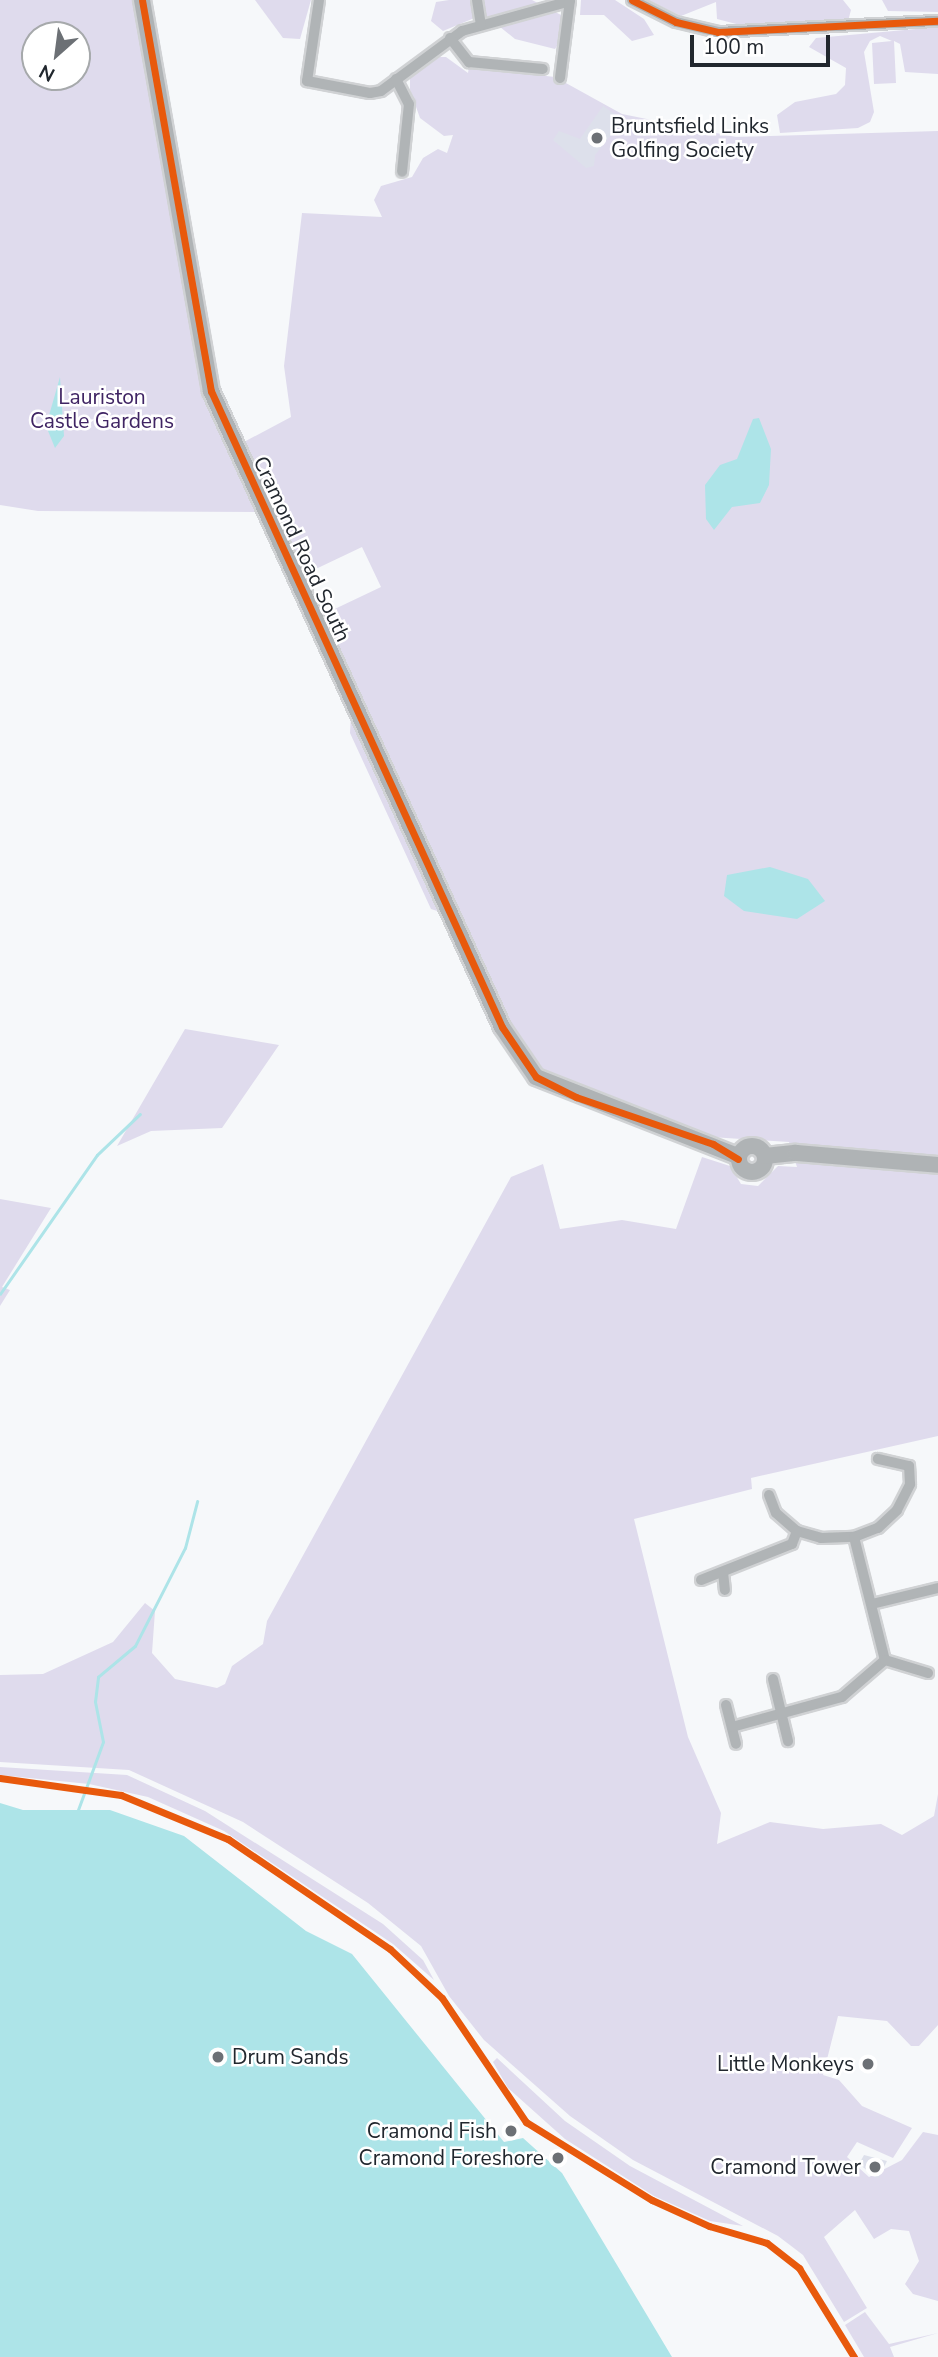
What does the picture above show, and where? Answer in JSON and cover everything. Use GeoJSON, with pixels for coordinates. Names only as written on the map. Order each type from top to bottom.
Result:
{"type":"FeatureCollection","features":[{"type":"Feature","properties":{"kind":"street","name":"Cramond Road South"},"geometry":{"type":"LineString","coordinates":[[142,0],[211,391],[502,1027],[536,1077],[738,1156],[753,1145],[765,1156],[796,1153],[938,1165]]}},
{"type":"Feature","properties":{"kind":"street"},"geometry":{"type":"LineString","coordinates":[[319,0],[307,80],[381,91],[450,38],[481,25],[570,0],[561,78]]}},
{"type":"Feature","properties":{"kind":"street"},"geometry":{"type":"LineString","coordinates":[[477,0],[481,25]]}},
{"type":"Feature","properties":{"kind":"street"},"geometry":{"type":"LineString","coordinates":[[632,0],[691,27],[733,33],[938,22]]}},
{"type":"Feature","properties":{"kind":"street"},"geometry":{"type":"LineString","coordinates":[[450,38],[469,61],[543,69]]}},
{"type":"Feature","properties":{"kind":"street"},"geometry":{"type":"LineString","coordinates":[[396,79],[409,104],[408,158],[402,172]]}},
{"type":"Feature","properties":{"kind":"street"},"geometry":{"type":"LineString","coordinates":[[769,1496],[776,1513],[797,1531],[821,1538],[854,1537],[878,1528],[897,1510],[910,1484],[909,1466],[878,1459]]}},
{"type":"Feature","properties":{"kind":"street"},"geometry":{"type":"LineString","coordinates":[[701,1580],[792,1544],[797,1531]]}},
{"type":"Feature","properties":{"kind":"street"},"geometry":{"type":"LineString","coordinates":[[854,1537],[885,1660]]}},
{"type":"Feature","properties":{"kind":"street"},"geometry":{"type":"LineString","coordinates":[[723,1572],[725,1590]]}},
{"type":"Feature","properties":{"kind":"street"},"geometry":{"type":"LineString","coordinates":[[872,1604],[938,1588]]}},
{"type":"Feature","properties":{"kind":"street"},"geometry":{"type":"LineString","coordinates":[[885,1660],[929,1673]]}},
{"type":"Feature","properties":{"kind":"street"},"geometry":{"type":"LineString","coordinates":[[732,1727],[842,1697],[885,1660]]}},
{"type":"Feature","properties":{"kind":"street"},"geometry":{"type":"LineString","coordinates":[[773,1679],[788,1741]]}},
{"type":"Feature","properties":{"kind":"street"},"geometry":{"type":"LineString","coordinates":[[726,1705],[736,1744]]}},
{"type":"Feature","properties":{"kind":"green space","name":"Lauriston Castle Gardens"},"geometry":{"type":"Polygon","coordinates":[[[0,0],[135,0],[201,387],[257,512],[38,511],[0,505],[0,0]]]}},
{"type":"Feature","properties":{"kind":"green space"},"geometry":{"type":"Polygon","coordinates":[[[255,0],[311,0],[300,39],[283,38],[255,0]]]}},
{"type":"Feature","properties":{"kind":"green space"},"geometry":{"type":"Polygon","coordinates":[[[532,0],[563,16],[559,43],[555,49],[515,39],[484,14],[443,31],[431,21],[436,2],[532,0]]]}},
{"type":"Feature","properties":{"kind":"green space"},"geometry":{"type":"Polygon","coordinates":[[[581,0],[615,0],[644,19],[654,35],[632,41],[604,15],[580,15],[581,0]]]}},
{"type":"Feature","properties":{"kind":"green space"},"geometry":{"type":"Polygon","coordinates":[[[648,0],[843,0],[851,10],[848,21],[748,27],[717,19],[716,2],[681,16],[648,0]]]}},
{"type":"Feature","properties":{"kind":"green space"},"geometry":{"type":"Polygon","coordinates":[[[882,0],[938,0],[938,12],[888,11],[882,0]]]}},
{"type":"Feature","properties":{"kind":"green space"},"geometry":{"type":"Polygon","coordinates":[[[938,27],[938,74],[905,72],[900,44],[894,41],[896,83],[874,84],[872,43],[892,41],[880,36],[870,41],[864,52],[874,112],[870,122],[858,128],[780,133],[777,115],[795,102],[836,94],[845,85],[846,68],[809,47],[816,38],[938,27]]]}},
{"type":"Feature","properties":{"kind":"green space"},"geometry":{"type":"Polygon","coordinates":[[[434,57],[446,57],[468,73],[469,67],[555,77],[622,114],[736,137],[938,131],[938,1436],[751,1478],[752,1489],[634,1519],[688,1737],[721,1813],[717,1844],[770,1822],[823,1829],[881,1824],[902,1835],[934,1816],[938,1794],[938,2025],[919,2046],[911,2046],[887,2021],[838,2016],[823,2075],[839,2080],[862,2106],[912,2128],[893,2158],[857,2142],[847,2157],[869,2177],[902,2160],[923,2132],[938,2135],[938,2301],[913,2294],[905,2284],[919,2261],[909,2231],[891,2229],[874,2239],[855,2210],[824,2237],[867,2308],[844,2322],[803,2255],[778,2236],[633,2160],[570,2116],[484,2040],[449,1996],[421,1946],[368,1903],[243,1822],[129,1770],[0,1762],[0,1675],[43,1674],[113,1642],[145,1603],[155,1611],[152,1653],[175,1679],[217,1688],[225,1684],[232,1666],[263,1644],[267,1621],[511,1177],[543,1164],[560,1229],[622,1220],[676,1229],[702,1157],[730,1166],[741,1184],[758,1186],[778,1166],[797,1167],[789,1142],[711,1137],[563,1084],[530,1065],[453,916],[431,909],[350,733],[351,713],[320,616],[381,587],[362,547],[301,576],[242,443],[291,417],[284,366],[302,213],[382,217],[374,200],[381,186],[412,177],[423,158],[438,149],[447,153],[453,135],[444,136],[420,118],[410,90],[410,78],[434,57]]]}},
{"type":"Feature","properties":{"kind":"green space"},"geometry":{"type":"Polygon","coordinates":[[[185,1029],[279,1045],[222,1128],[151,1131],[117,1146],[185,1029]]]}},
{"type":"Feature","properties":{"kind":"green space"},"geometry":{"type":"Polygon","coordinates":[[[0,1199],[51,1208],[2,1287],[10,1290],[0,1306],[0,1199]]]}},
{"type":"Feature","properties":{"kind":"green space"},"geometry":{"type":"Polygon","coordinates":[[[0,1767],[127,1775],[205,1811],[383,1924],[423,1960],[434,1980],[393,1944],[224,1831],[148,1797],[89,1784],[0,1775],[0,1767]]]}},
{"type":"Feature","properties":{"kind":"green space"},"geometry":{"type":"Polygon","coordinates":[[[497,2058],[565,2121],[630,2166],[743,2226],[710,2221],[654,2196],[565,2139],[508,2088],[493,2062],[497,2058]]]}},
{"type":"Feature","properties":{"kind":"green space"},"geometry":{"type":"Polygon","coordinates":[[[865,2312],[889,2344],[938,2333],[890,2347],[894,2357],[864,2357],[845,2325],[865,2312]]]}},
{"type":"Feature","properties":{"kind":"water"},"geometry":{"type":"Polygon","coordinates":[[[60,377],[64,436],[55,448],[46,426],[60,377]]]}},
{"type":"Feature","properties":{"kind":"water"},"geometry":{"type":"Polygon","coordinates":[[[759,418],[771,449],[769,485],[760,503],[732,507],[714,530],[706,519],[705,485],[720,465],[737,459],[753,419],[759,418]]]}},
{"type":"Feature","properties":{"kind":"water"},"geometry":{"type":"Polygon","coordinates":[[[770,867],[808,879],[825,901],[797,919],[744,911],[724,896],[727,875],[770,867]]]}},
{"type":"Feature","properties":{"kind":"water","name":"Drum Sands"},"geometry":{"type":"Polygon","coordinates":[[[0,1803],[23,1810],[110,1810],[184,1836],[306,1931],[352,1954],[504,2142],[523,2138],[562,2173],[672,2357],[0,2357],[0,1803]]]}},
{"type":"Feature","properties":{"kind":"building","name":"Bruntsfield Links Golfing Society"},"geometry":{"type":"Polygon","coordinates":[[[603,106],[623,120],[595,155],[594,166],[586,168],[553,140],[559,131],[580,139],[603,106]]]}},
{"type":"Feature","properties":{"kind":"building","name":"Cramond Tower"},"geometry":{"type":"Polygon","coordinates":[[[864,2155],[887,2161],[878,2179],[859,2164],[864,2155]]]}},
{"type":"Feature","properties":{"kind":"waterway"},"geometry":{"type":"LineString","coordinates":[[0,1294],[97,1155],[140,1114]]}},
{"type":"Feature","properties":{"kind":"waterway"},"geometry":{"type":"LineString","coordinates":[[78,1810],[103,1742],[95,1702],[98,1677],[135,1646],[185,1548],[197,1502]]}},
{"type":"Feature","properties":{"kind":"cycle path"},"geometry":{"type":"LineString","coordinates":[[142,0],[211,391],[502,1027],[536,1077],[576,1097],[713,1144],[738,1159]]}},
{"type":"Feature","properties":{"kind":"cycle path"},"geometry":{"type":"LineString","coordinates":[[632,0],[676,22],[718,32],[938,21]]}},
{"type":"Feature","properties":{"kind":"cycle path"},"geometry":{"type":"LineString","coordinates":[[0,1778],[121,1795],[228,1839],[390,1949],[442,1998],[526,2122],[652,2200],[709,2226],[767,2243],[799,2268],[854,2357]]}},
{"type":"Feature","properties":{"kind":"place","name":"Bruntsfield Links Golfing Society"},"geometry":{"type":"Point","coordinates":[597,138]}},
{"type":"Feature","properties":{"kind":"place","name":"Drum Sands"},"geometry":{"type":"Point","coordinates":[218,2057]}},
{"type":"Feature","properties":{"kind":"place","name":"Little Monkeys"},"geometry":{"type":"Point","coordinates":[868,2064]}},
{"type":"Feature","properties":{"kind":"place","name":"Cramond Fish"},"geometry":{"type":"Point","coordinates":[511,2131]}},
{"type":"Feature","properties":{"kind":"place","name":"Cramond Foreshore"},"geometry":{"type":"Point","coordinates":[558,2158]}},
{"type":"Feature","properties":{"kind":"place","name":"Cramond Tower"},"geometry":{"type":"Point","coordinates":[875,2167]}}]}
